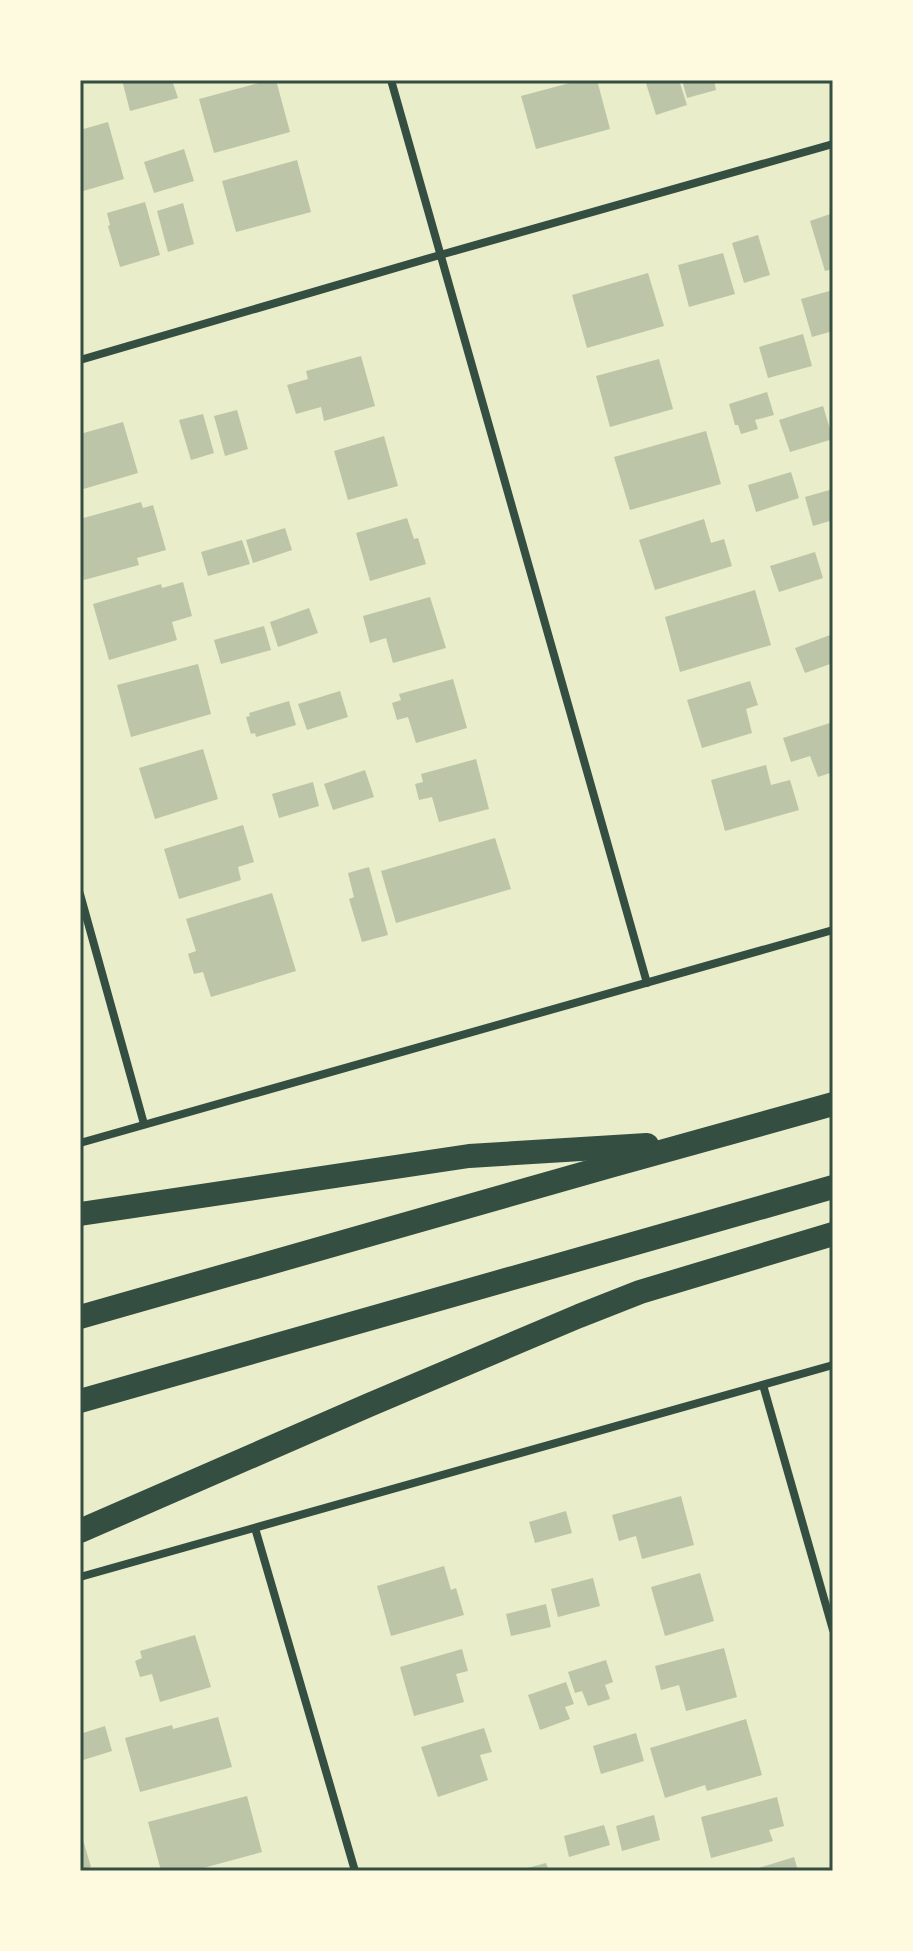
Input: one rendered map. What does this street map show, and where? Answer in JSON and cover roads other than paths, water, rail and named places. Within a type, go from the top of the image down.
[{"type":"highway","points":[[80,1317],[833,1104]]},
{"type":"highway","points":[[80,1214],[469,1156],[701,1142]]},
{"type":"highway","points":[[80,1401],[833,1187]]},
{"type":"highway","points":[[80,1531],[579,1316],[655,1287],[833,1234]]},
{"type":"street","points":[[391,80],[647,983]]},
{"type":"street","points":[[80,360],[833,144]]},
{"type":"street","points":[[80,894],[144,1124]]},
{"type":"street","points":[[80,1143],[833,930]]},
{"type":"street","points":[[80,1577],[833,1365]]},
{"type":"street","points":[[763,1385],[833,1630]]},
{"type":"street","points":[[255,1528],[355,1871]]}]
